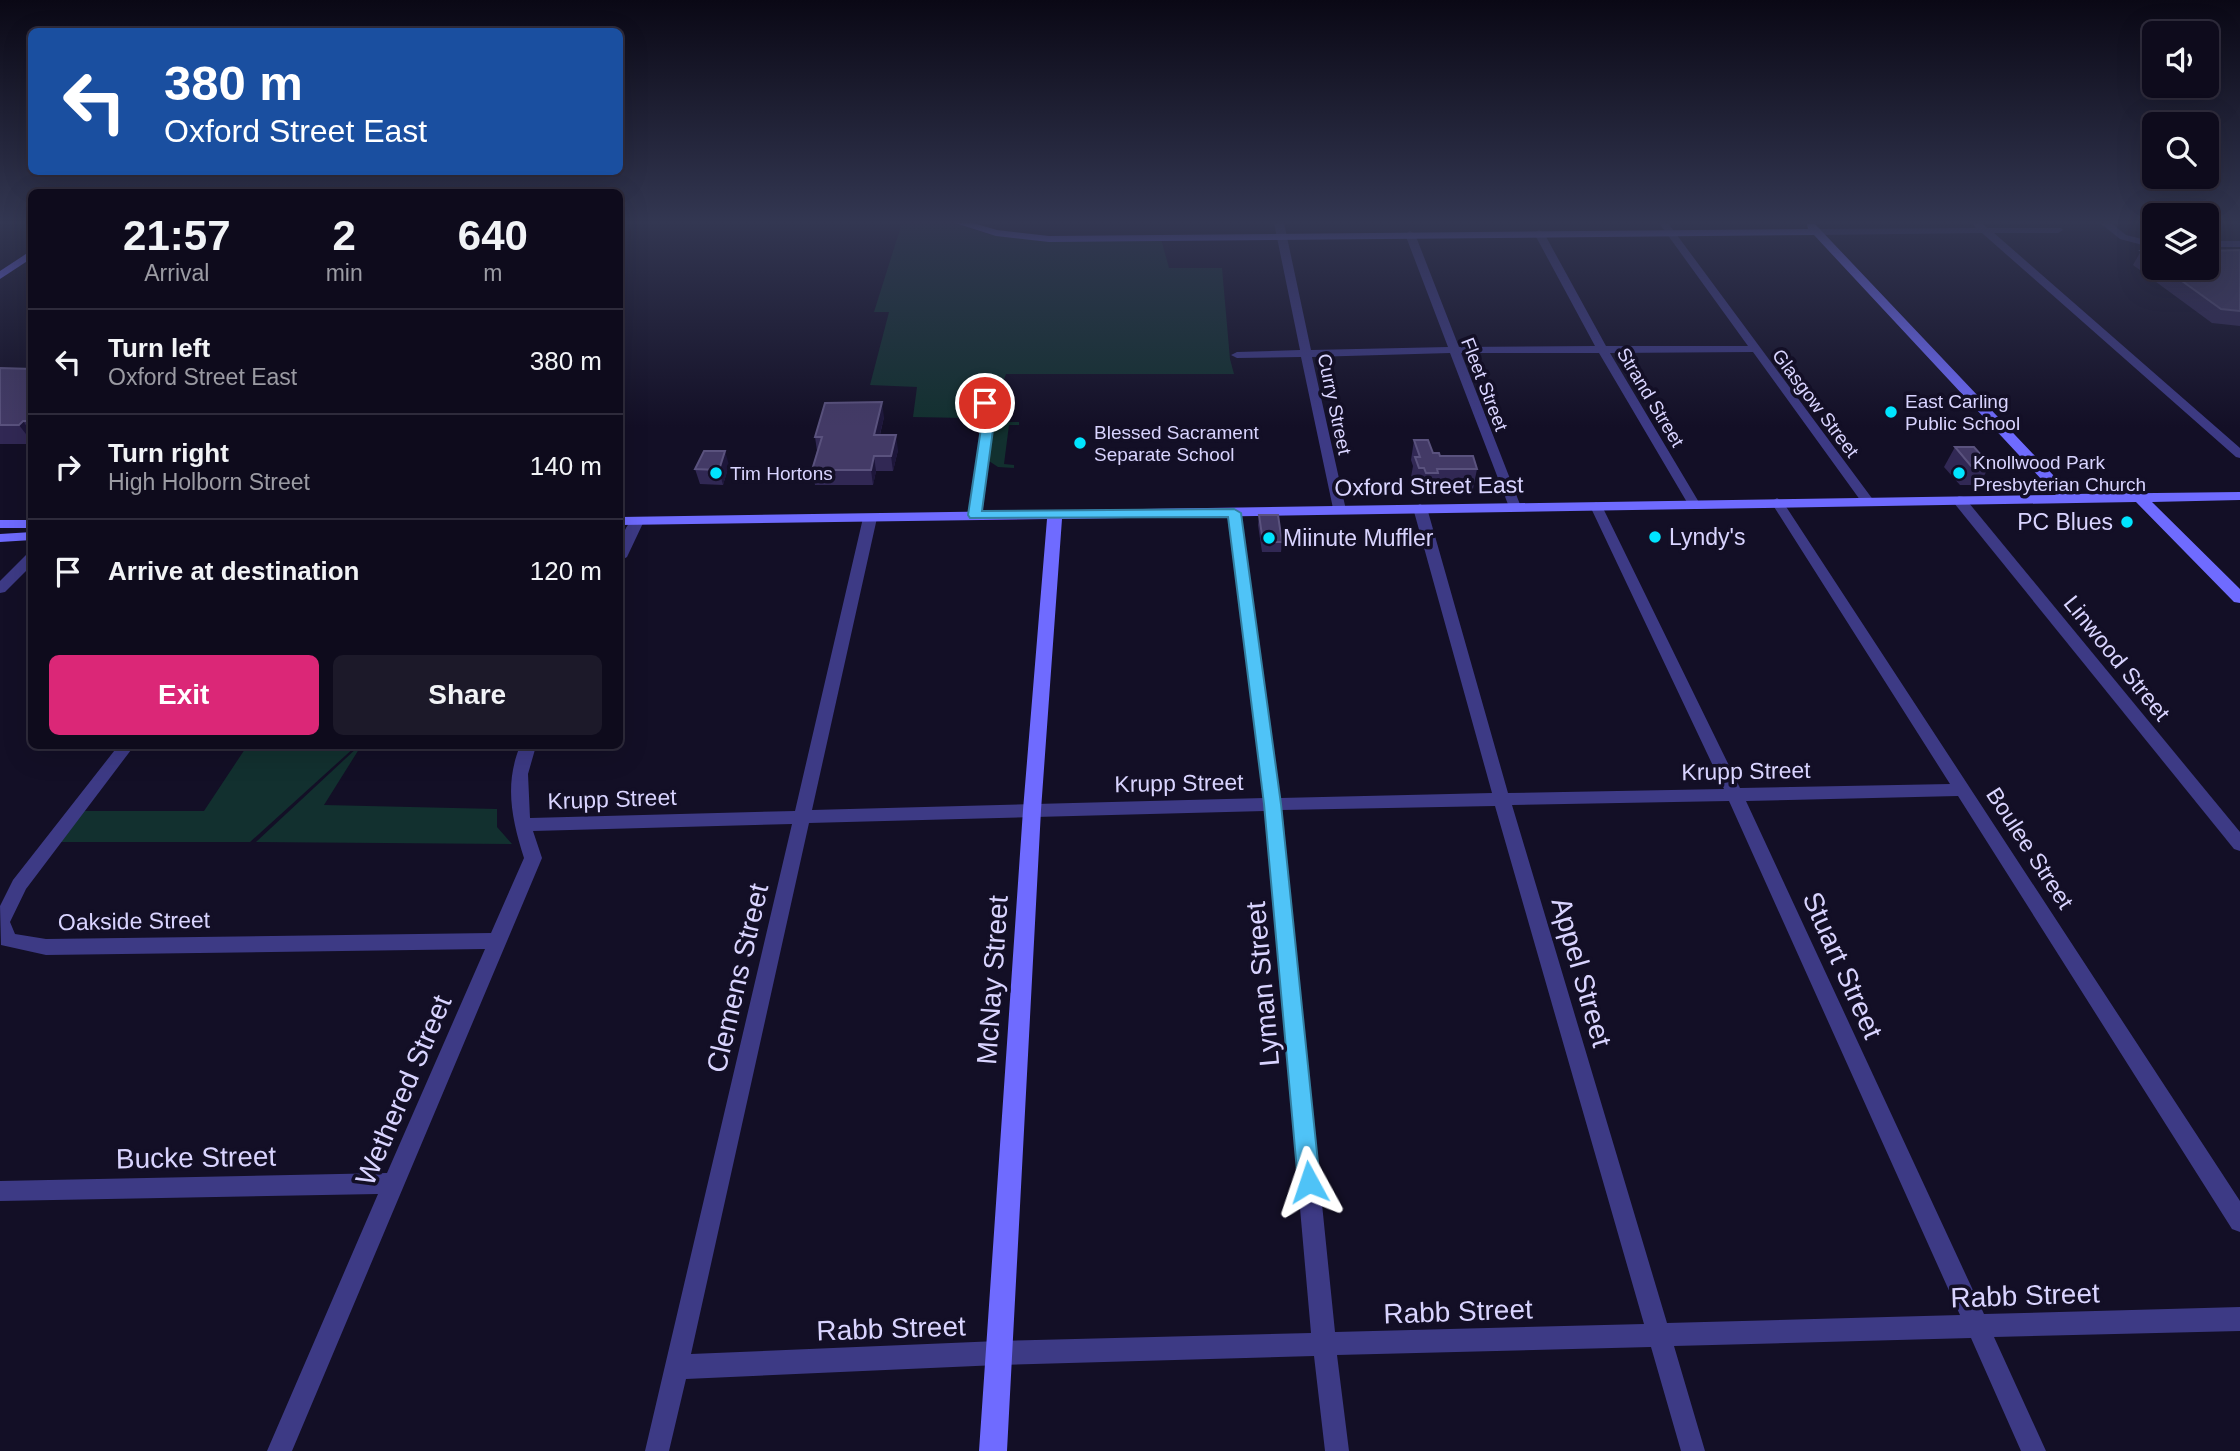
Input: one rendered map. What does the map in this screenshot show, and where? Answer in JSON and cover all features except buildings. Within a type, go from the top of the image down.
[{"type":"street","name":"Curry Street","points":[[1293,291],[1339,510]]},
{"type":"street","name":"Fleet Street","points":[[1431,291],[1515,507]]},
{"type":"street","name":"Strand Street","points":[[1571,291],[1694,504]]},
{"type":"street","name":"Glasgow Street","points":[[1712,291],[1868,500]]},
{"type":"street","points":[[1872,291],[2068,499]]},
{"type":"street","points":[[2053,291],[2240,454]]},
{"type":"street","points":[[1237,355],[1453,350],[1754,349]]},
{"type":"street","points":[[975,515],[989,415],[980,396]]},
{"type":"street","name":"Oxford Street East","points":[[623,521],[2240,496]]},
{"type":"street","points":[[2140,498],[2240,598]]},
{"type":"street","name":"Linwood Street","points":[[1959,500],[2240,844]]},
{"type":"street","name":"Boulee Street","points":[[1777,502],[1965,790],[2240,1221]]},
{"type":"street","name":"Stuart Street","points":[[1597,506],[1734,793],[2034,1451]]},
{"type":"street","name":"Appel Street","points":[[1420,508],[1502,800],[1693,1451]]},
{"type":"street","name":"McNay Street","points":[[993,1451],[1032,810],[1055,513]]},
{"type":"street","name":"Lyman Street","points":[[1234,513],[1273,804],[1324,1344],[1337,1451]]},
{"type":"street","name":"Clemens Street","points":[[657,1451],[870,517]]},
{"type":"street","points":[[623,551],[637,521]]},
{"type":"street","points":[[0,524],[28,524]]},
{"type":"street","points":[[0,538],[28,536]]},
{"type":"street","points":[[0,589],[28,561]]},
{"type":"street","name":"Oakside Street","points":[[124,749],[19,885],[1,922],[8,940],[46,947],[497,941]]},
{"type":"street","name":"Wethered Street","points":[[279,1451],[533,858],[521,825],[518,783],[527,749]]},
{"type":"street","name":"Krupp Street","points":[[521,825],[802,815],[1965,790]]},
{"type":"street","name":"Bucke Street","points":[[0,1191],[393,1183]]},
{"type":"street","name":"Rabb Street","points":[[677,1367],[998,1353],[2240,1319]]},
{"type":"green space","points":[[881,291],[1224,291],[1230,359],[1234,374],[1006,374],[1001,388],[968,387],[966,418],[913,417],[917,387],[870,385],[889,312],[874,312]]},
{"type":"green space","points":[[1004,422],[1019,422],[1019,425],[1009,425],[1004,464],[1014,465],[1014,468],[998,467],[989,461],[993,428]]},
{"type":"green space","points":[[245,749],[353,749],[250,842],[61,842],[83,811],[204,811]]},
{"type":"green space","points":[[356,749],[359,749],[324,805],[497,809],[497,827],[512,844],[256,842]]},
{"type":"place","name":"East Carling Public School","points":[[1891,412]]},
{"type":"place","name":"Blessed Sacrament Separate School","points":[[1080,443]]},
{"type":"place","name":"Tim Hortons","points":[[716,473]]},
{"type":"place","name":"Knollwood Park Presbyterian Church","points":[[1959,473]]},
{"type":"place","name":"PC Blues","points":[[2127,522]]},
{"type":"place","name":"Lyndy's","points":[[1655,537]]},
{"type":"place","name":"Miinute Muffler","points":[[1269,538]]},
{"type":"route","points":[[985,403],[989,415],[975,515],[1234,513],[1273,804],[1309,1182]]}]
